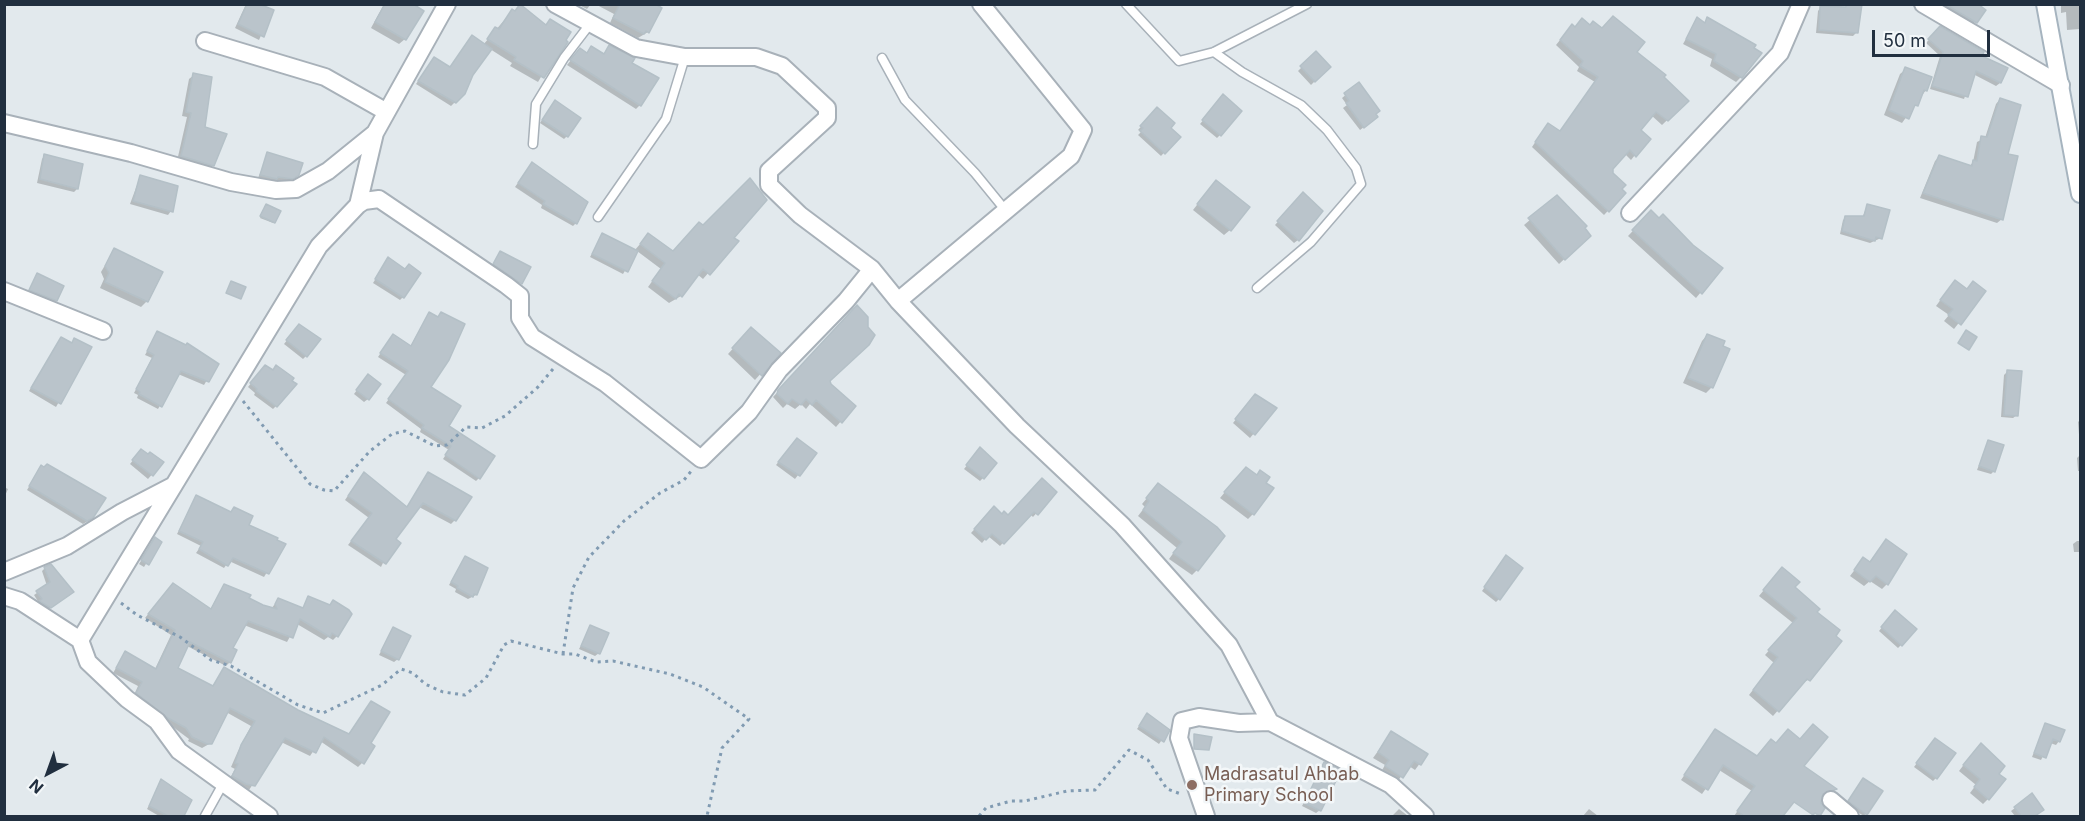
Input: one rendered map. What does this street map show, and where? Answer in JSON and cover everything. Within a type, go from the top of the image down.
[{"type":"street","points":[[358,205],[375,133],[385,111],[426,45],[447,4]]},
{"type":"street","points":[[555,4],[636,48],[686,57],[756,57],[782,66],[827,108],[827,118],[769,171],[769,185],[800,215],[872,269],[898,301],[1017,426],[1122,525],[1229,645],[1270,722]]},
{"type":"street","points":[[898,301],[1071,156],[1083,130],[981,4]]},
{"type":"street","points":[[1630,213],[1780,53],[1801,4]]},
{"type":"street","points":[[1923,4],[2061,85]]},
{"type":"street","points":[[2045,4],[2061,85],[2075,126],[2080,194]]},
{"type":"street","points":[[205,41],[325,77],[385,111]]},
{"type":"street","points":[[4,123],[131,153],[231,182],[276,190],[296,189],[328,171],[375,133]]},
{"type":"street","points":[[80,640],[231,390],[253,360],[320,246],[364,201],[379,199],[506,285],[520,296],[520,318],[532,337],[605,383],[701,459],[749,412],[779,370],[846,301],[872,269]]},
{"type":"street","points":[[4,291],[103,331]]},
{"type":"street","points":[[4,572],[67,546],[122,512],[175,485]]},
{"type":"street","points":[[4,596],[20,600],[80,640],[88,662],[127,699],[157,721],[179,751],[269,816]]},
{"type":"street","points":[[1206,816],[1179,738],[1182,721],[1199,717],[1239,723],[1270,722],[1391,785],[1425,816]]},
{"type":"street","points":[[1831,800],[1850,816]]},
{"type":"lane","points":[[1126,4],[1179,61],[1214,52],[1307,4]]},
{"type":"lane","points":[[533,144],[536,104],[564,58],[590,24]]},
{"type":"lane","points":[[1214,52],[1242,72],[1301,105],[1327,130],[1356,168],[1361,184],[1311,242],[1257,288]]},
{"type":"lane","points":[[598,217],[666,119],[686,57]]},
{"type":"lane","points":[[882,58],[905,100],[975,173],[1006,211]]},
{"type":"lane","points":[[206,816],[224,782]]},
{"type":"path","points":[[231,390],[310,484],[324,490],[334,491],[370,451],[392,434],[405,431],[435,446],[447,444],[466,427],[482,428],[505,416],[538,387],[563,356]]},
{"type":"path","points":[[563,654],[573,588],[589,557],[624,521],[660,493],[684,480],[701,459]]},
{"type":"path","points":[[108,593],[137,615],[180,637],[210,660],[231,666],[298,705],[323,713],[382,685],[401,669],[413,673],[425,684],[443,692],[465,695],[486,678],[504,645],[511,641],[563,654],[575,654],[596,662],[613,661],[670,674],[703,687],[748,719],[722,748],[707,816]]},
{"type":"path","points":[[979,816],[986,808],[996,804],[1067,791],[1095,790],[1129,750],[1148,760],[1167,789],[1181,794],[1198,792]]},
{"type":"building","points":[[247,4],[259,4],[274,10],[264,37],[238,24]]},
{"type":"building","points":[[385,4],[413,4],[424,11],[406,40],[375,22]]},
{"type":"building","points":[[520,4],[546,25],[550,19],[571,32],[566,40],[568,42],[544,78],[514,60],[516,57],[487,39],[495,27],[499,29],[512,9],[515,11]]},
{"type":"building","points":[[620,4],[655,4],[662,8],[649,33],[646,31],[644,34],[613,18]]},
{"type":"building","points":[[1846,4],[1862,4],[1858,33],[1819,30],[1820,6],[1846,7]]},
{"type":"building","points":[[1945,4],[1978,4],[1986,10],[1977,23]]},
{"type":"building","points":[[1613,16],[1645,42],[1637,52],[1666,75],[1664,77],[1689,101],[1668,121],[1656,112],[1641,130],[1651,139],[1636,157],[1630,150],[1613,169],[1613,173],[1626,185],[1622,189],[1626,193],[1609,212],[1535,142],[1548,123],[1560,131],[1598,77],[1580,66],[1583,61],[1560,40],[1572,24],[1575,27],[1582,18],[1590,25],[1593,21],[1602,28]]},
{"type":"building","points":[[1697,17],[1705,23],[1707,17],[1756,45],[1754,48],[1762,53],[1742,78],[1714,61],[1716,54],[1686,39]]},
{"type":"building","points":[[1940,26],[1984,52],[1982,56],[2008,68],[2001,83],[1976,71],[1968,97],[1932,86],[1943,52],[1928,39]]},
{"type":"building","points":[[472,35],[492,49],[473,75],[465,94],[456,103],[418,81],[434,57],[450,67]]},
{"type":"building","points":[[609,45],[635,58],[632,63],[659,78],[641,106],[570,60],[580,48],[587,53],[591,46],[604,54]]},
{"type":"building","points":[[1316,51],[1331,67],[1315,82],[1300,66]]},
{"type":"building","points":[[1905,67],[1932,77],[1927,91],[1924,90],[1918,106],[1915,105],[1909,119],[1889,110]]},
{"type":"building","points":[[193,73],[212,77],[205,127],[227,134],[214,166],[181,156],[191,113],[186,112]]},
{"type":"building","points":[[1359,82],[1380,111],[1376,114],[1378,117],[1364,128],[1346,103],[1349,101],[1344,93]]},
{"type":"building","points":[[1223,94],[1242,111],[1221,136],[1202,120]]},
{"type":"building","points":[[2000,98],[2021,105],[2008,154],[2018,156],[2003,220],[1923,193],[1939,155],[1972,166],[1973,160],[1977,161],[1981,136],[1987,137]]},
{"type":"building","points":[[555,100],[581,118],[568,137],[542,120]]},
{"type":"building","points":[[1157,107],[1175,123],[1171,128],[1181,137],[1165,154],[1140,131],[1143,128],[1140,126]]},
{"type":"building","points":[[267,152],[303,163],[299,175],[293,179],[278,177],[277,179],[260,175]]},
{"type":"building","points":[[44,154],[83,164],[78,189],[40,179]]},
{"type":"building","points":[[532,162],[588,202],[577,224],[543,204],[545,201],[518,183]]},
{"type":"building","points":[[140,175],[178,186],[173,212],[133,201]]},
{"type":"building","points":[[750,178],[767,200],[734,238],[739,241],[710,275],[703,269],[682,297],[679,294],[676,299],[652,281],[665,263],[640,244],[648,233],[673,251],[699,222],[703,225]]},
{"type":"building","points":[[1216,180],[1250,207],[1231,231],[1197,204]]},
{"type":"building","points":[[1303,192],[1323,211],[1299,241],[1277,221]]},
{"type":"building","points":[[1557,195],[1587,226],[1585,228],[1591,236],[1565,260],[1528,218]]},
{"type":"building","points":[[266,204],[281,211],[275,223],[260,216]]},
{"type":"building","points":[[1867,204],[1890,210],[1882,239],[1876,237],[1875,241],[1842,231],[1845,216],[1864,216]]},
{"type":"building","points":[[1651,210],[1659,218],[1663,214],[1693,245],[1723,268],[1702,294],[1632,230]]},
{"type":"building","points":[[602,233],[638,251],[628,272],[592,254]]},
{"type":"building","points":[[114,248],[163,272],[148,302],[105,282],[109,273],[105,266]]},
{"type":"building","points":[[500,251],[531,267],[522,284],[493,264]]},
{"type":"building","points":[[388,257],[405,269],[409,264],[421,273],[404,298],[375,279]]},
{"type":"building","points":[[37,273],[64,286],[57,301],[29,290]]},
{"type":"building","points":[[1955,280],[1967,289],[1973,281],[1986,291],[1961,325],[1948,315],[1953,309],[1940,300]]},
{"type":"building","points":[[231,281],[246,287],[241,299],[226,293]]},
{"type":"building","points":[[857,305],[868,317],[868,327],[875,335],[869,345],[830,381],[856,406],[842,423],[816,400],[812,405],[806,399],[801,405],[792,399],[788,404],[777,394],[778,390]]},
{"type":"building","points":[[429,312],[438,317],[441,312],[465,324],[449,360],[431,387],[461,406],[449,426],[495,456],[480,479],[445,455],[451,446],[422,428],[424,425],[388,399],[408,371],[380,353],[393,334],[411,346]]},
{"type":"building","points":[[299,324],[321,339],[307,357],[286,340]]},
{"type":"building","points":[[751,327],[781,353],[762,376],[732,348]]},
{"type":"building","points":[[1966,330],[1977,337],[1969,350],[1958,343]]},
{"type":"building","points":[[157,331],[186,345],[187,343],[219,364],[209,382],[181,371],[162,407],[139,394],[140,392],[136,389],[154,355],[147,351]]},
{"type":"building","points":[[1707,334],[1725,341],[1723,346],[1730,349],[1713,388],[1688,378]]},
{"type":"building","points":[[61,337],[72,343],[74,338],[92,347],[61,404],[31,388]]},
{"type":"building","points":[[265,365],[273,370],[276,365],[294,378],[292,381],[297,384],[277,407],[256,391],[257,389],[250,383]]},
{"type":"building","points":[[2007,370],[2022,371],[2018,416],[2004,415]]},
{"type":"building","points":[[368,374],[381,384],[369,400],[356,390]]},
{"type":"building","points":[[1255,394],[1277,408],[1255,435],[1235,419]]},
{"type":"building","points":[[797,438],[817,453],[800,476],[778,462]]},
{"type":"building","points":[[1988,440],[2004,445],[1995,472],[1979,466]]},
{"type":"building","points":[[980,447],[997,463],[984,479],[966,465]]},
{"type":"building","points":[[141,449],[148,454],[150,452],[164,462],[153,476],[132,460]]},
{"type":"building","points":[[47,464],[106,498],[93,518],[87,521],[29,486],[41,465],[44,467]]},
{"type":"building","points":[[1246,467],[1257,475],[1260,470],[1270,477],[1266,483],[1274,488],[1254,515],[1224,492]]},
{"type":"building","points":[[364,472],[407,507],[428,472],[472,497],[456,521],[423,503],[396,539],[401,543],[386,564],[351,541],[372,513],[348,496]]},
{"type":"building","points":[[1042,478],[1057,492],[1038,515],[1034,512],[1004,544],[992,534],[986,540],[974,529],[994,506],[1002,514],[1004,511],[1008,515]]},
{"type":"building","points":[[1158,483],[1217,527],[1225,536],[1198,571],[1173,553],[1182,542],[1143,510],[1149,501],[1146,498]]},
{"type":"building","points":[[196,495],[231,512],[234,507],[253,516],[249,525],[286,544],[269,574],[233,558],[228,566],[199,549],[203,542],[179,531]]},
{"type":"building","points":[[155,537],[162,542],[149,565],[141,560]]},
{"type":"building","points":[[1886,539],[1907,554],[1888,585],[1876,576],[1870,582],[1854,570],[1863,557],[1870,562]]},
{"type":"building","points":[[1506,555],[1523,568],[1500,600],[1484,587]]},
{"type":"building","points":[[465,556],[488,568],[477,595],[474,594],[473,597],[451,582]]},
{"type":"building","points":[[51,564],[74,592],[51,608],[39,601],[42,599],[36,591],[50,582],[44,567]]},
{"type":"building","points":[[1782,567],[1800,582],[1795,587],[1820,609],[1817,612],[1840,630],[1836,636],[1842,641],[1810,681],[1807,679],[1779,712],[1753,690],[1778,657],[1768,650],[1797,618],[1763,590]]},
{"type":"building","points":[[173,583],[211,609],[224,584],[251,595],[249,598],[263,605],[277,609],[275,604],[278,598],[303,608],[308,596],[330,605],[333,600],[349,610],[352,614],[338,637],[332,633],[330,637],[300,619],[293,638],[248,621],[233,648],[237,650],[231,663],[190,642],[178,668],[213,686],[224,667],[298,710],[349,734],[371,701],[390,712],[371,743],[375,746],[364,764],[324,737],[316,753],[285,738],[255,786],[246,784],[232,776],[238,764],[235,763],[241,745],[255,721],[230,708],[212,744],[207,744],[192,737],[186,728],[168,718],[136,693],[142,682],[116,668],[125,651],[156,669],[175,630],[148,614]]},
{"type":"building","points":[[1895,610],[1917,629],[1902,646],[1881,627]]},
{"type":"building","points":[[590,625],[609,633],[600,654],[581,646]]},
{"type":"building","points":[[393,627],[411,636],[399,660],[381,651]]},
{"type":"building","points":[[1147,713],[1170,730],[1164,742],[1139,726]]},
{"type":"building","points":[[2045,723],[2065,730],[2060,742],[2053,739],[2046,758],[2034,753]]},
{"type":"building","points":[[1813,724],[1828,737],[1804,766],[1837,789],[1823,794],[1821,803],[1825,808],[1820,816],[1815,813],[1813,815],[1794,802],[1783,816],[1744,816],[1737,811],[1755,786],[1723,765],[1708,790],[1684,775],[1715,729],[1757,756],[1771,739],[1776,743],[1788,729],[1800,739]]},
{"type":"building","points":[[1391,731],[1428,754],[1421,765],[1414,761],[1403,778],[1385,766],[1389,760],[1378,752]]},
{"type":"building","points":[[1194,734],[1212,737],[1209,750],[1194,749]]},
{"type":"building","points":[[1935,738],[1956,753],[1937,779],[1916,763]]},
{"type":"building","points":[[1981,743],[2005,766],[1999,774],[2006,779],[1989,800],[1974,787],[1980,779],[1963,765]]},
{"type":"building","points":[[1324,762],[1341,771],[1321,811],[1304,803]]},
{"type":"building","points":[[1863,778],[1883,791],[1867,815],[1848,801]]},
{"type":"building","points":[[161,779],[192,800],[184,816],[168,816],[149,806]]},
{"type":"building","points":[[2032,793],[2044,810],[2035,816],[2021,816],[2014,807]]},
{"type":"place","name":"Madrasatul Ahbab Primary School","points":[[1192,785]]}]
